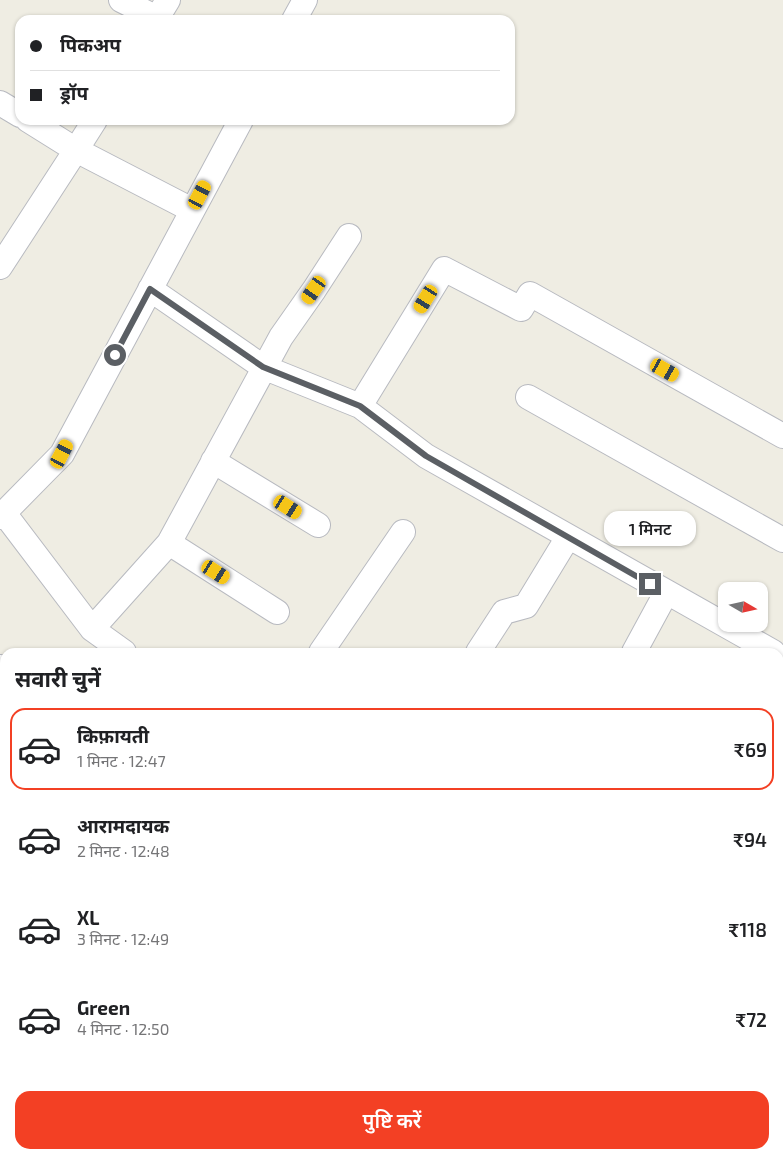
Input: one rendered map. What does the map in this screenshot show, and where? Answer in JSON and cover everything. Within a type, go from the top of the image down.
[{"type":"street","points":[[121,0],[160,13]]},
{"type":"street","points":[[297,15],[305,0]]},
{"type":"street","points":[[0,103],[15,112]]},
{"type":"street","points":[[36,125],[76,150],[192,210]]},
{"type":"street","points":[[0,267],[92,125]]},
{"type":"street","points":[[118,648],[92,629],[2,515],[62,454],[237,125]]},
{"type":"street","points":[[92,629],[169,543],[263,367],[349,236]]},
{"type":"street","points":[[360,406],[444,269],[521,310],[530,294],[783,436]]},
{"type":"street","points":[[150,289],[263,367],[360,406],[426,456],[568,538],[766,648]]},
{"type":"street","points":[[528,397],[783,540]]},
{"type":"street","points":[[213,460],[318,525]]},
{"type":"street","points":[[324,648],[403,532]]},
{"type":"street","points":[[481,648],[504,612],[526,606],[568,538]]},
{"type":"street","points":[[169,543],[277,612]]},
{"type":"street","points":[[636,648],[666,593]]},
{"type":"route","points":[[115,355],[150,289],[263,367],[360,406],[426,456],[650,584]]}]
